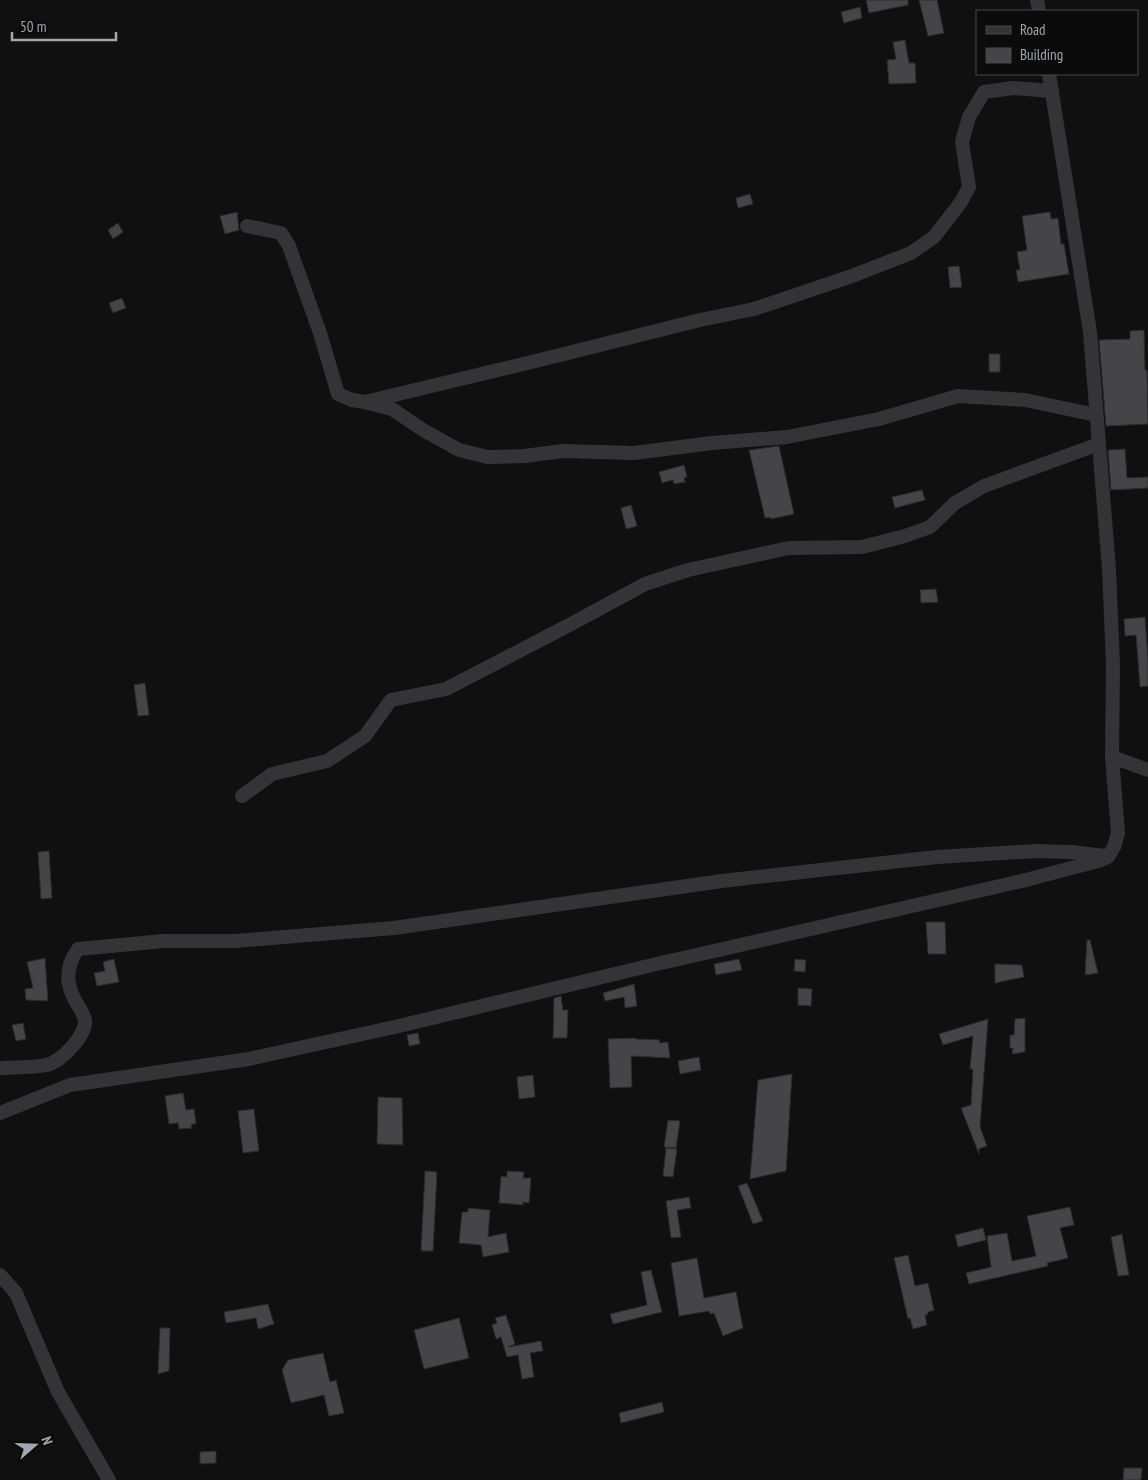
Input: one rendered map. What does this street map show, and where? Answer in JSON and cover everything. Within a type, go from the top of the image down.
[{"type":"street","points":[[0,1113],[70,1085],[249,1059],[399,1026],[648,966],[1022,881],[1108,857],[1114,847],[1118,833],[1112,757],[1113,665],[1109,569],[1090,332],[1049,75]]},
{"type":"street","points":[[365,402],[700,320],[754,309],[852,276],[911,253],[934,237],[961,202],[969,187],[962,142],[969,117],[984,92],[1013,88],[1052,91]]},
{"type":"street","points":[[247,226],[281,233],[289,246],[320,333],[338,394],[352,400],[392,409],[458,450],[487,457],[524,456],[562,451],[634,453],[712,443],[787,437],[879,419],[958,396],[1025,400],[1096,415]]},
{"type":"street","points":[[242,796],[272,774],[327,761],[365,736],[391,700],[446,689],[548,637],[645,584],[688,570],[788,548],[862,547],[905,536],[930,527],[955,503],[984,486],[1099,444]]},
{"type":"street","points":[[1112,757],[1148,770]]},
{"type":"street","points":[[0,1068],[49,1065],[71,1048],[80,1036],[85,1022],[72,995],[68,981],[68,968],[78,949],[164,940],[236,941],[394,928],[722,881],[937,857],[1036,851],[1071,852],[1108,857]]},
{"type":"street","points":[[0,1275],[16,1293],[58,1392],[109,1480]]},
{"type":"building","points":[[866,0],[908,0],[908,5],[869,13]]},
{"type":"building","points":[[919,0],[937,0],[944,33],[928,36]]},
{"type":"building","points":[[860,7],[862,18],[844,23],[841,12]]},
{"type":"building","points":[[905,40],[909,63],[915,63],[916,83],[889,84],[887,60],[896,59],[893,42]]},
{"type":"building","points":[[750,194],[753,204],[738,208],[736,198]]},
{"type":"building","points":[[237,212],[239,230],[225,234],[220,216]]},
{"type":"building","points":[[1050,212],[1051,219],[1058,218],[1061,244],[1064,244],[1069,274],[1018,282],[1016,270],[1020,270],[1017,252],[1027,250],[1022,216]]},
{"type":"building","points":[[118,223],[123,232],[113,239],[108,230]]},
{"type":"building","points":[[959,266],[962,287],[950,288],[948,267]]},
{"type":"building","points":[[122,298],[126,308],[113,313],[109,303]]},
{"type":"building","points":[[1144,330],[1148,424],[1106,426],[1099,340],[1130,339],[1130,331]]},
{"type":"building","points":[[989,354],[1000,354],[1000,372],[989,372]]},
{"type":"building","points":[[779,446],[794,514],[771,519],[770,517],[765,518],[749,450]]},
{"type":"building","points":[[1125,449],[1127,478],[1148,477],[1148,488],[1111,490],[1108,450]]},
{"type":"building","points":[[684,465],[687,477],[684,478],[685,482],[674,484],[673,480],[662,483],[659,472]]},
{"type":"building","points":[[922,490],[925,500],[895,508],[892,497]]},
{"type":"building","points":[[631,505],[637,526],[626,529],[621,508]]},
{"type":"building","points":[[936,589],[938,602],[921,603],[920,590]]},
{"type":"building","points":[[1145,617],[1148,686],[1140,687],[1136,635],[1125,636],[1124,619]]},
{"type":"building","points":[[145,683],[149,715],[138,716],[134,685]]},
{"type":"building","points":[[49,851],[52,898],[41,899],[38,852]]},
{"type":"building","points":[[926,922],[945,922],[946,954],[928,954]]},
{"type":"building","points":[[1087,940],[1090,940],[1098,973],[1085,975]]},
{"type":"building","points":[[45,958],[48,1001],[26,1000],[25,989],[33,988],[27,962]]},
{"type":"building","points":[[114,959],[119,982],[97,986],[94,973],[105,971],[103,962]]},
{"type":"building","points":[[739,959],[742,970],[716,975],[714,964]]},
{"type":"building","points":[[795,959],[806,960],[805,972],[794,971]]},
{"type":"building","points":[[995,964],[1022,965],[1024,977],[995,983]]},
{"type":"building","points":[[634,984],[637,1006],[625,1008],[624,997],[605,1001],[603,993]]},
{"type":"building","points":[[798,988],[812,989],[811,1006],[798,1005]]},
{"type":"building","points":[[561,996],[563,1010],[568,1010],[567,1038],[553,1038],[554,998]]},
{"type":"building","points":[[1025,1018],[1025,1052],[1012,1054],[1013,1048],[1010,1048],[1010,1035],[1014,1035],[1015,1019]]},
{"type":"building","points":[[988,1019],[980,1127],[987,1146],[979,1149],[979,1154],[961,1108],[971,1105],[973,1069],[970,1069],[973,1036],[943,1045],[939,1034]]},
{"type":"building","points":[[23,1023],[26,1039],[16,1041],[12,1025]]},
{"type":"building","points":[[418,1033],[420,1044],[409,1046],[407,1035]]},
{"type":"building","points":[[636,1038],[660,1040],[659,1043],[668,1042],[670,1058],[631,1056],[632,1087],[610,1088],[608,1039]]},
{"type":"building","points":[[699,1057],[701,1070],[680,1074],[678,1061]]},
{"type":"building","points":[[792,1074],[786,1171],[750,1179],[758,1080]]},
{"type":"building","points":[[533,1075],[535,1097],[519,1099],[517,1077]]},
{"type":"building","points":[[183,1093],[186,1110],[194,1109],[196,1124],[191,1124],[192,1128],[179,1129],[178,1123],[169,1124],[165,1096]]},
{"type":"building","points":[[378,1097],[402,1098],[403,1145],[377,1144]]},
{"type":"building","points":[[254,1109],[259,1151],[243,1153],[238,1111]]},
{"type":"building","points":[[668,1120],[680,1121],[676,1148],[664,1147]]},
{"type":"building","points":[[666,1148],[677,1149],[673,1177],[663,1176]]},
{"type":"building","points":[[425,1171],[437,1172],[433,1251],[421,1251]]},
{"type":"building","points":[[507,1171],[524,1172],[523,1178],[531,1178],[529,1203],[523,1202],[523,1205],[499,1203],[501,1176],[507,1177]]},
{"type":"building","points":[[747,1183],[763,1221],[753,1224],[738,1186]]},
{"type":"building","points":[[689,1197],[691,1208],[677,1210],[681,1237],[671,1238],[666,1201]]},
{"type":"building","points":[[1070,1207],[1074,1225],[1060,1228],[1068,1258],[1047,1263],[1048,1266],[969,1284],[966,1273],[991,1267],[987,1236],[1007,1233],[1012,1261],[1036,1256],[1027,1216]]},
{"type":"building","points":[[468,1208],[490,1210],[488,1237],[506,1233],[509,1252],[483,1257],[481,1245],[459,1243],[462,1212],[468,1212]]},
{"type":"building","points":[[983,1228],[986,1240],[958,1247],[955,1235]]},
{"type":"building","points":[[1122,1234],[1129,1275],[1118,1276],[1111,1237]]},
{"type":"building","points":[[908,1255],[915,1286],[928,1283],[934,1310],[925,1315],[927,1325],[913,1329],[910,1318],[908,1319],[894,1258]]},
{"type":"building","points":[[697,1258],[704,1298],[736,1292],[743,1328],[723,1336],[714,1313],[710,1314],[709,1311],[679,1316],[671,1263]]},
{"type":"building","points":[[651,1270],[662,1312],[613,1324],[610,1314],[647,1305],[641,1272]]},
{"type":"building","points":[[268,1304],[274,1324],[258,1329],[256,1318],[226,1323],[224,1312]]},
{"type":"building","points":[[506,1315],[515,1344],[508,1347],[541,1341],[543,1351],[530,1353],[534,1377],[522,1379],[518,1355],[507,1357],[501,1337],[496,1339],[492,1325],[497,1323],[495,1318]]},
{"type":"building","points":[[459,1318],[469,1358],[424,1369],[414,1330]]},
{"type":"building","points":[[160,1328],[170,1328],[169,1371],[158,1374]]},
{"type":"building","points":[[323,1353],[330,1382],[336,1380],[344,1413],[329,1416],[324,1395],[291,1403],[282,1370],[288,1360]]},
{"type":"building","points":[[662,1402],[664,1412],[621,1423],[619,1413]]},
{"type":"building","points":[[216,1451],[216,1463],[200,1464],[200,1452]]},
{"type":"building","points":[[1124,1468],[1142,1468],[1141,1480],[1123,1480]]}]
